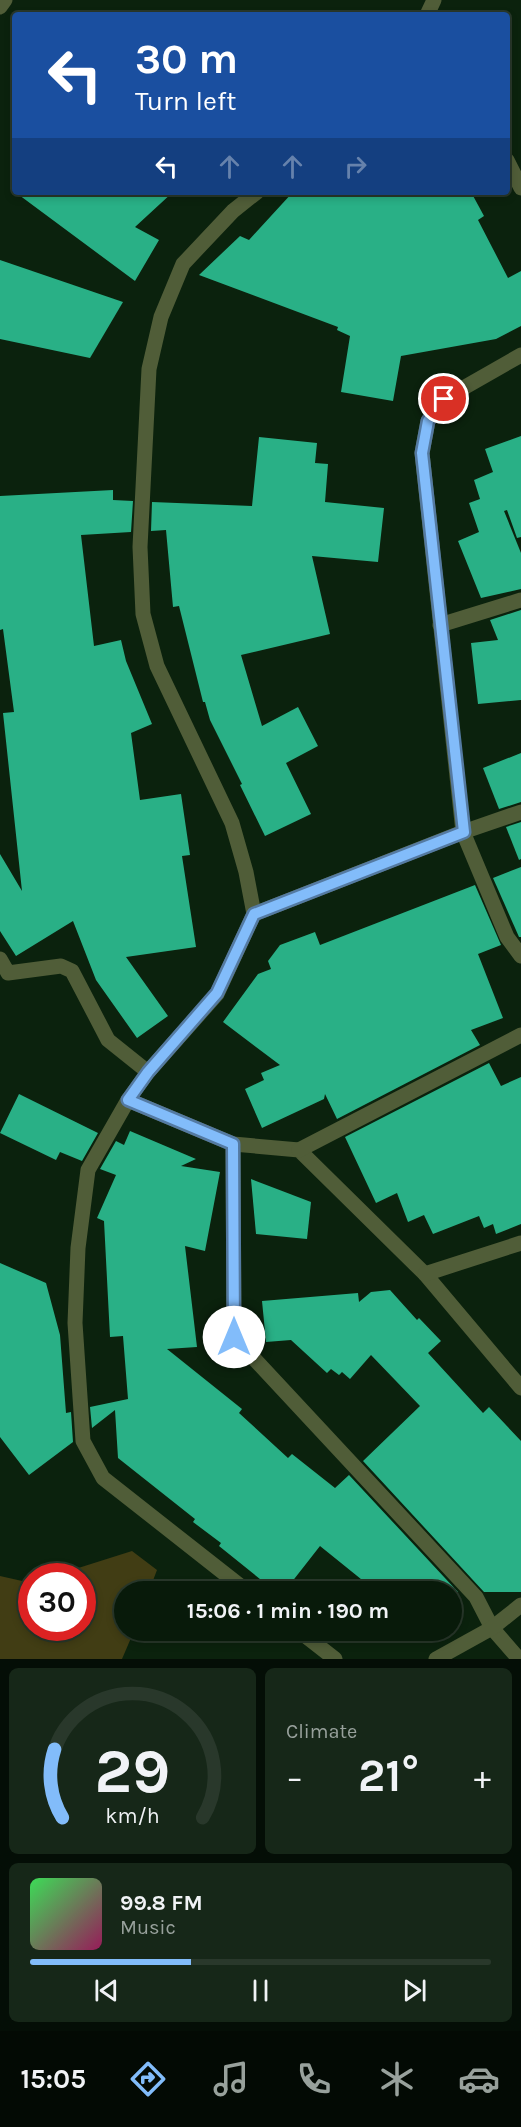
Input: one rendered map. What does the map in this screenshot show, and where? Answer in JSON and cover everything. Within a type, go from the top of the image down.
[{"type":"street","points":[[0,7],[5,0]]},
{"type":"street","points":[[510,166],[521,188]]},
{"type":"street","points":[[234,1581],[103,1478],[83,1441],[75,1323],[78,1248],[88,1170],[128,1100],[148,1072],[217,993],[254,914],[246,872],[232,824],[157,666],[143,614],[140,547],[149,369],[160,317],[183,264],[233,211],[253,195]]},
{"type":"street","points":[[521,355],[444,399],[428,421],[422,453],[464,832],[507,937],[521,957]]},
{"type":"street","points":[[440,625],[521,600]]},
{"type":"street","points":[[254,914],[521,812]]},
{"type":"street","points":[[0,959],[8,973],[61,966],[72,971],[108,1040],[148,1072]]},
{"type":"street","points":[[128,1100],[233,1144],[299,1150],[521,1035]]},
{"type":"street","points":[[233,1144],[234,1337],[476,1597],[492,1628],[519,1659]]},
{"type":"street","points":[[299,1150],[425,1274],[521,1388]]},
{"type":"street","points":[[425,1274],[521,1243]]},
{"type":"street","points":[[436,1659],[492,1628],[521,1605]]},
{"type":"street","points":[[312,1641],[335,1659]]},
{"type":"shaded area","points":[[132,1551],[157,1570],[153,1581],[114,1581],[114,1641],[130,1641],[122,1659],[0,1659],[0,1576],[18,1580],[18,1641],[96,1641],[96,1563],[94,1563]]},
{"type":"building","points":[[19,195],[170,195],[135,227],[159,240],[135,281]]},
{"type":"building","points":[[290,195],[473,195],[484,216],[478,220],[508,278],[521,271],[521,326],[496,339],[401,356],[393,401],[341,392],[350,336],[337,330],[338,327],[199,275],[240,236],[249,240]]},
{"type":"building","points":[[0,260],[123,302],[90,358],[0,339]]},
{"type":"building","points":[[521,436],[521,537],[517,538],[507,510],[504,511],[521,553],[521,589],[481,598],[458,541],[479,532],[469,503],[480,499],[474,480],[493,472],[485,449]]},
{"type":"building","points":[[259,437],[317,443],[315,463],[328,464],[325,502],[384,508],[378,562],[312,556],[330,634],[241,655],[262,726],[298,707],[318,746],[286,763],[311,814],[265,836],[210,720],[205,702],[203,702],[179,606],[173,607],[166,530],[151,531],[152,502],[252,506]]},
{"type":"building","points":[[113,490],[113,500],[133,501],[131,532],[81,535],[94,646],[121,640],[126,661],[152,724],[131,733],[140,800],[181,794],[190,855],[182,856],[196,947],[126,957],[168,1016],[137,1038],[96,980],[73,921],[16,956],[0,931],[0,854],[22,891],[3,713],[14,712],[3,629],[0,630],[0,496]]},
{"type":"building","points":[[521,610],[521,700],[478,704],[471,643],[498,640],[490,620]]},
{"type":"building","points":[[521,753],[521,802],[499,809],[483,768]]},
{"type":"building","points":[[521,822],[521,859],[519,860],[506,827]]},
{"type":"building","points":[[521,867],[521,937],[519,937],[493,878]]},
{"type":"building","points":[[475,885],[501,945],[478,954],[503,1018],[471,1030],[480,1045],[337,1119],[325,1094],[324,1099],[262,1128],[245,1089],[264,1080],[261,1073],[280,1065],[223,1022],[258,974],[271,969],[268,961],[280,945],[315,932],[320,945]]},
{"type":"building","points":[[489,1063],[501,1086],[521,1077],[521,1224],[496,1234],[493,1224],[484,1228],[479,1216],[433,1234],[424,1215],[408,1222],[397,1193],[376,1203],[345,1137]]},
{"type":"building","points":[[19,1094],[98,1133],[82,1161],[60,1152],[56,1160],[0,1133]]},
{"type":"building","points":[[130,1131],[196,1159],[181,1166],[220,1172],[205,1251],[185,1246],[197,1347],[167,1349],[242,1409],[239,1413],[288,1458],[292,1454],[335,1488],[349,1475],[448,1581],[363,1581],[320,1546],[293,1581],[262,1581],[219,1546],[221,1543],[193,1522],[195,1519],[118,1458],[115,1410],[92,1428],[90,1407],[128,1399],[123,1336],[110,1337],[104,1221],[97,1218],[116,1175],[100,1169],[116,1141],[124,1145]]},
{"type":"building","points":[[251,1179],[311,1202],[307,1239],[256,1234]]},
{"type":"building","points":[[0,1263],[46,1283],[60,1335],[66,1413],[71,1412],[73,1442],[29,1475],[0,1437]]},
{"type":"building","points":[[390,1290],[417,1320],[419,1318],[441,1341],[428,1353],[483,1413],[489,1407],[521,1441],[521,1592],[484,1592],[363,1461],[420,1406],[371,1355],[350,1379],[342,1372],[339,1375],[331,1369],[327,1373],[291,1340],[266,1342],[262,1301],[358,1293],[359,1302],[371,1292]]},
{"type":"route","points":[[234,1337],[233,1144],[128,1100],[148,1072],[217,993],[254,914],[464,832],[422,453],[428,421],[444,399]]}]
